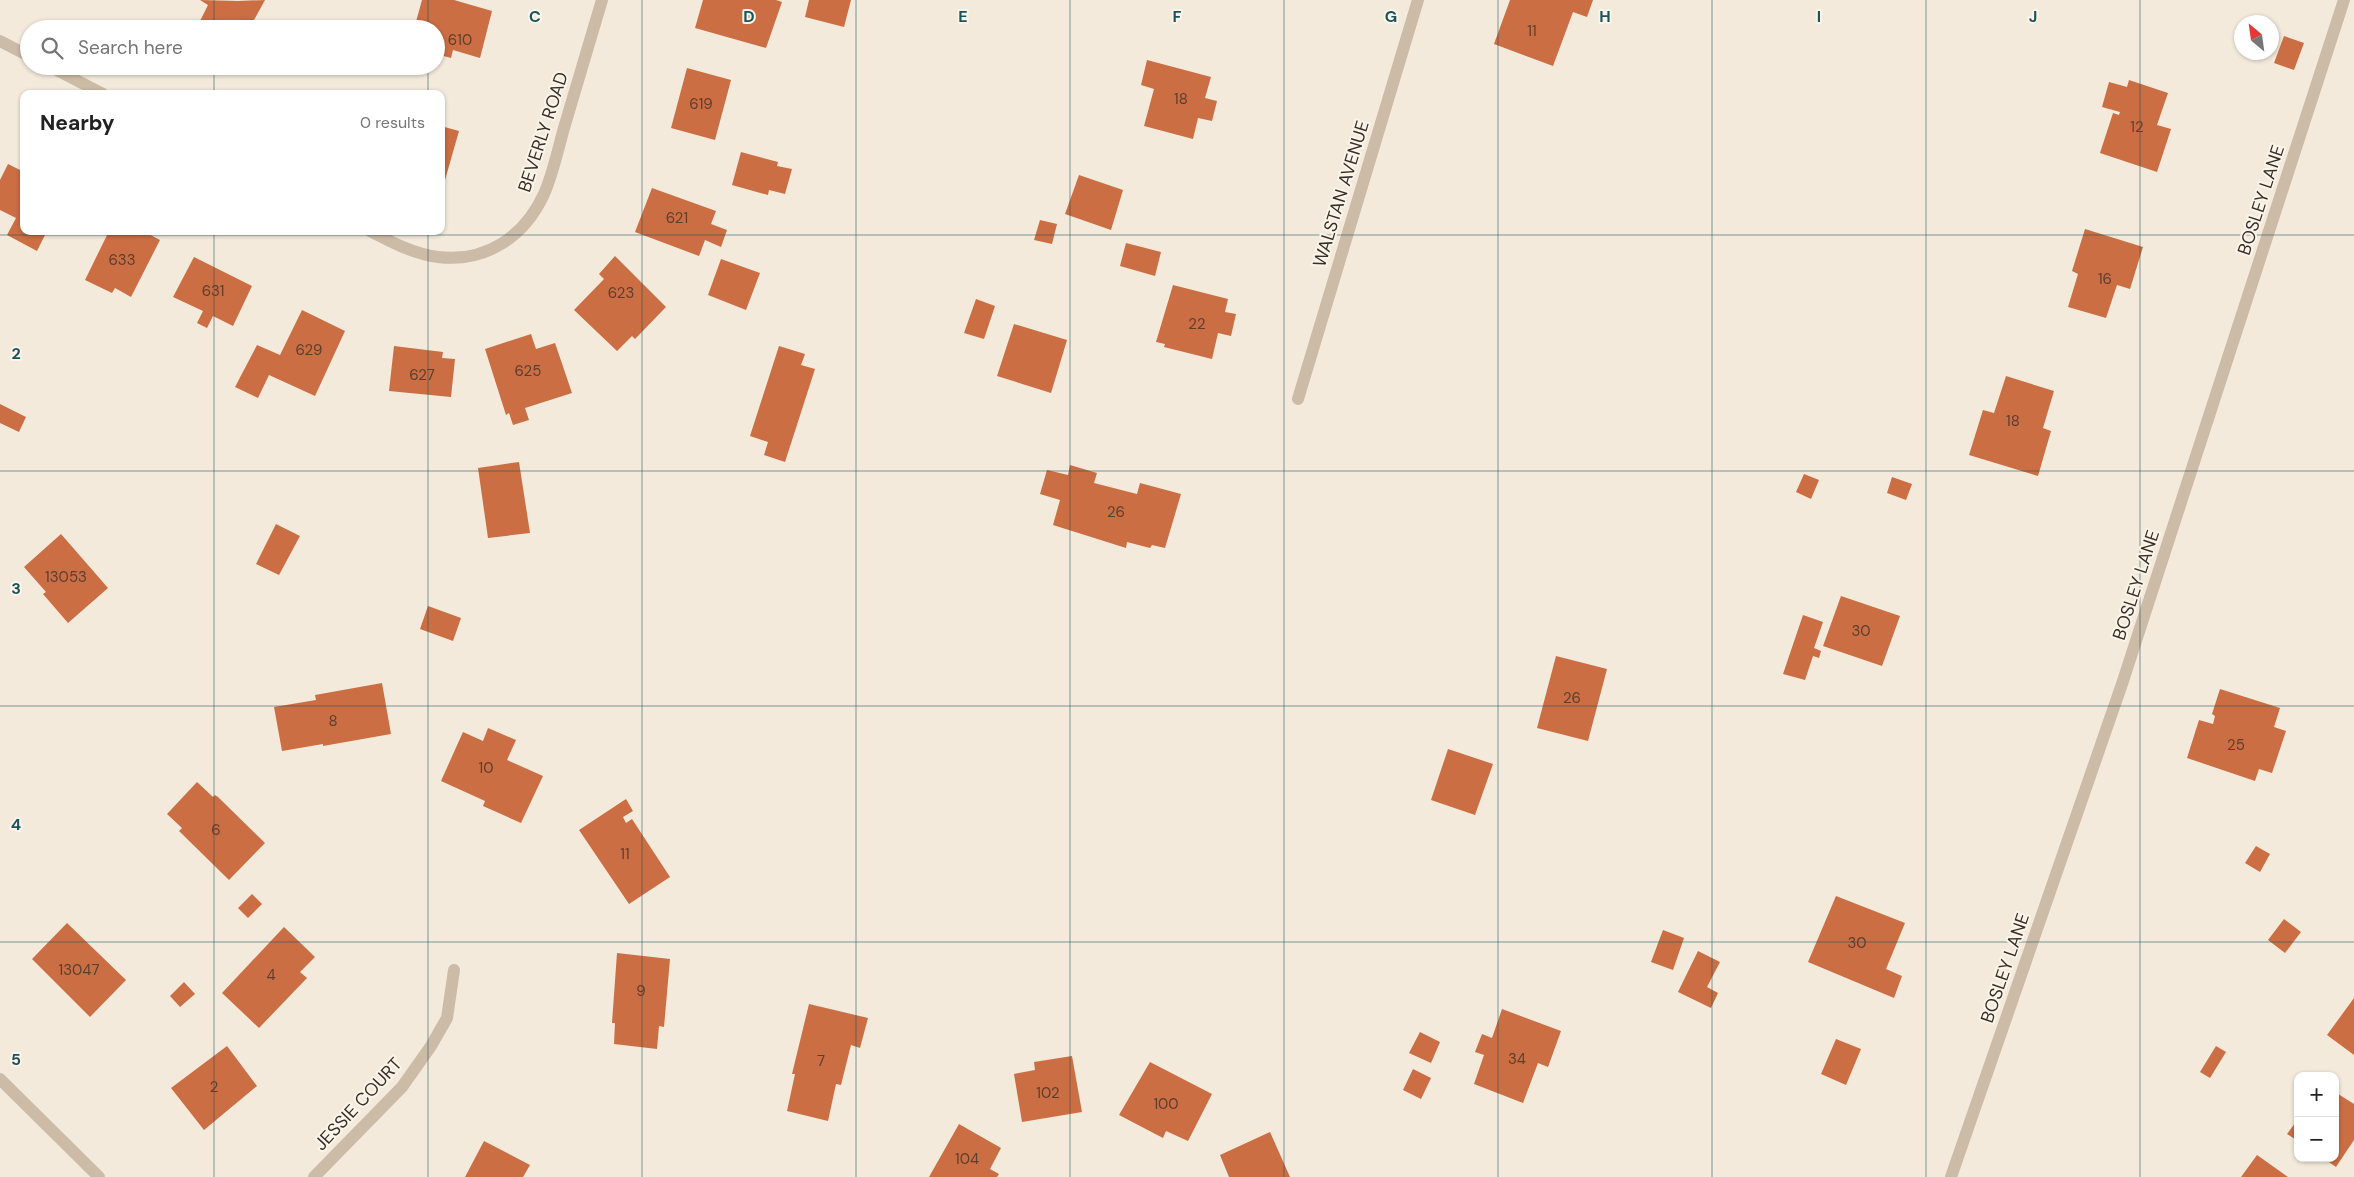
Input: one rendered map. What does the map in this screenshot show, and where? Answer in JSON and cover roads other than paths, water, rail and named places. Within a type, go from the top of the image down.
[{"type":"street","name":"BEVERLY ROAD","points":[[378,235],[397,245],[437,257],[460,258],[485,252],[511,239],[528,223],[544,193],[602,0]]},
{"type":"street","name":"WALSTAN AVENUE","points":[[1298,399],[1418,0]]},
{"type":"street","name":"BOSLEY LANE","points":[[1951,1177],[2122,684],[2344,0]]},
{"type":"street","points":[[0,41],[20,51]]},
{"type":"street","points":[[66,75],[95,90]]},
{"type":"street","name":"JESSIE COURT","points":[[314,1177],[402,1087],[431,1046],[447,1018],[454,970]]},
{"type":"street","points":[[0,1079],[99,1177]]}]
